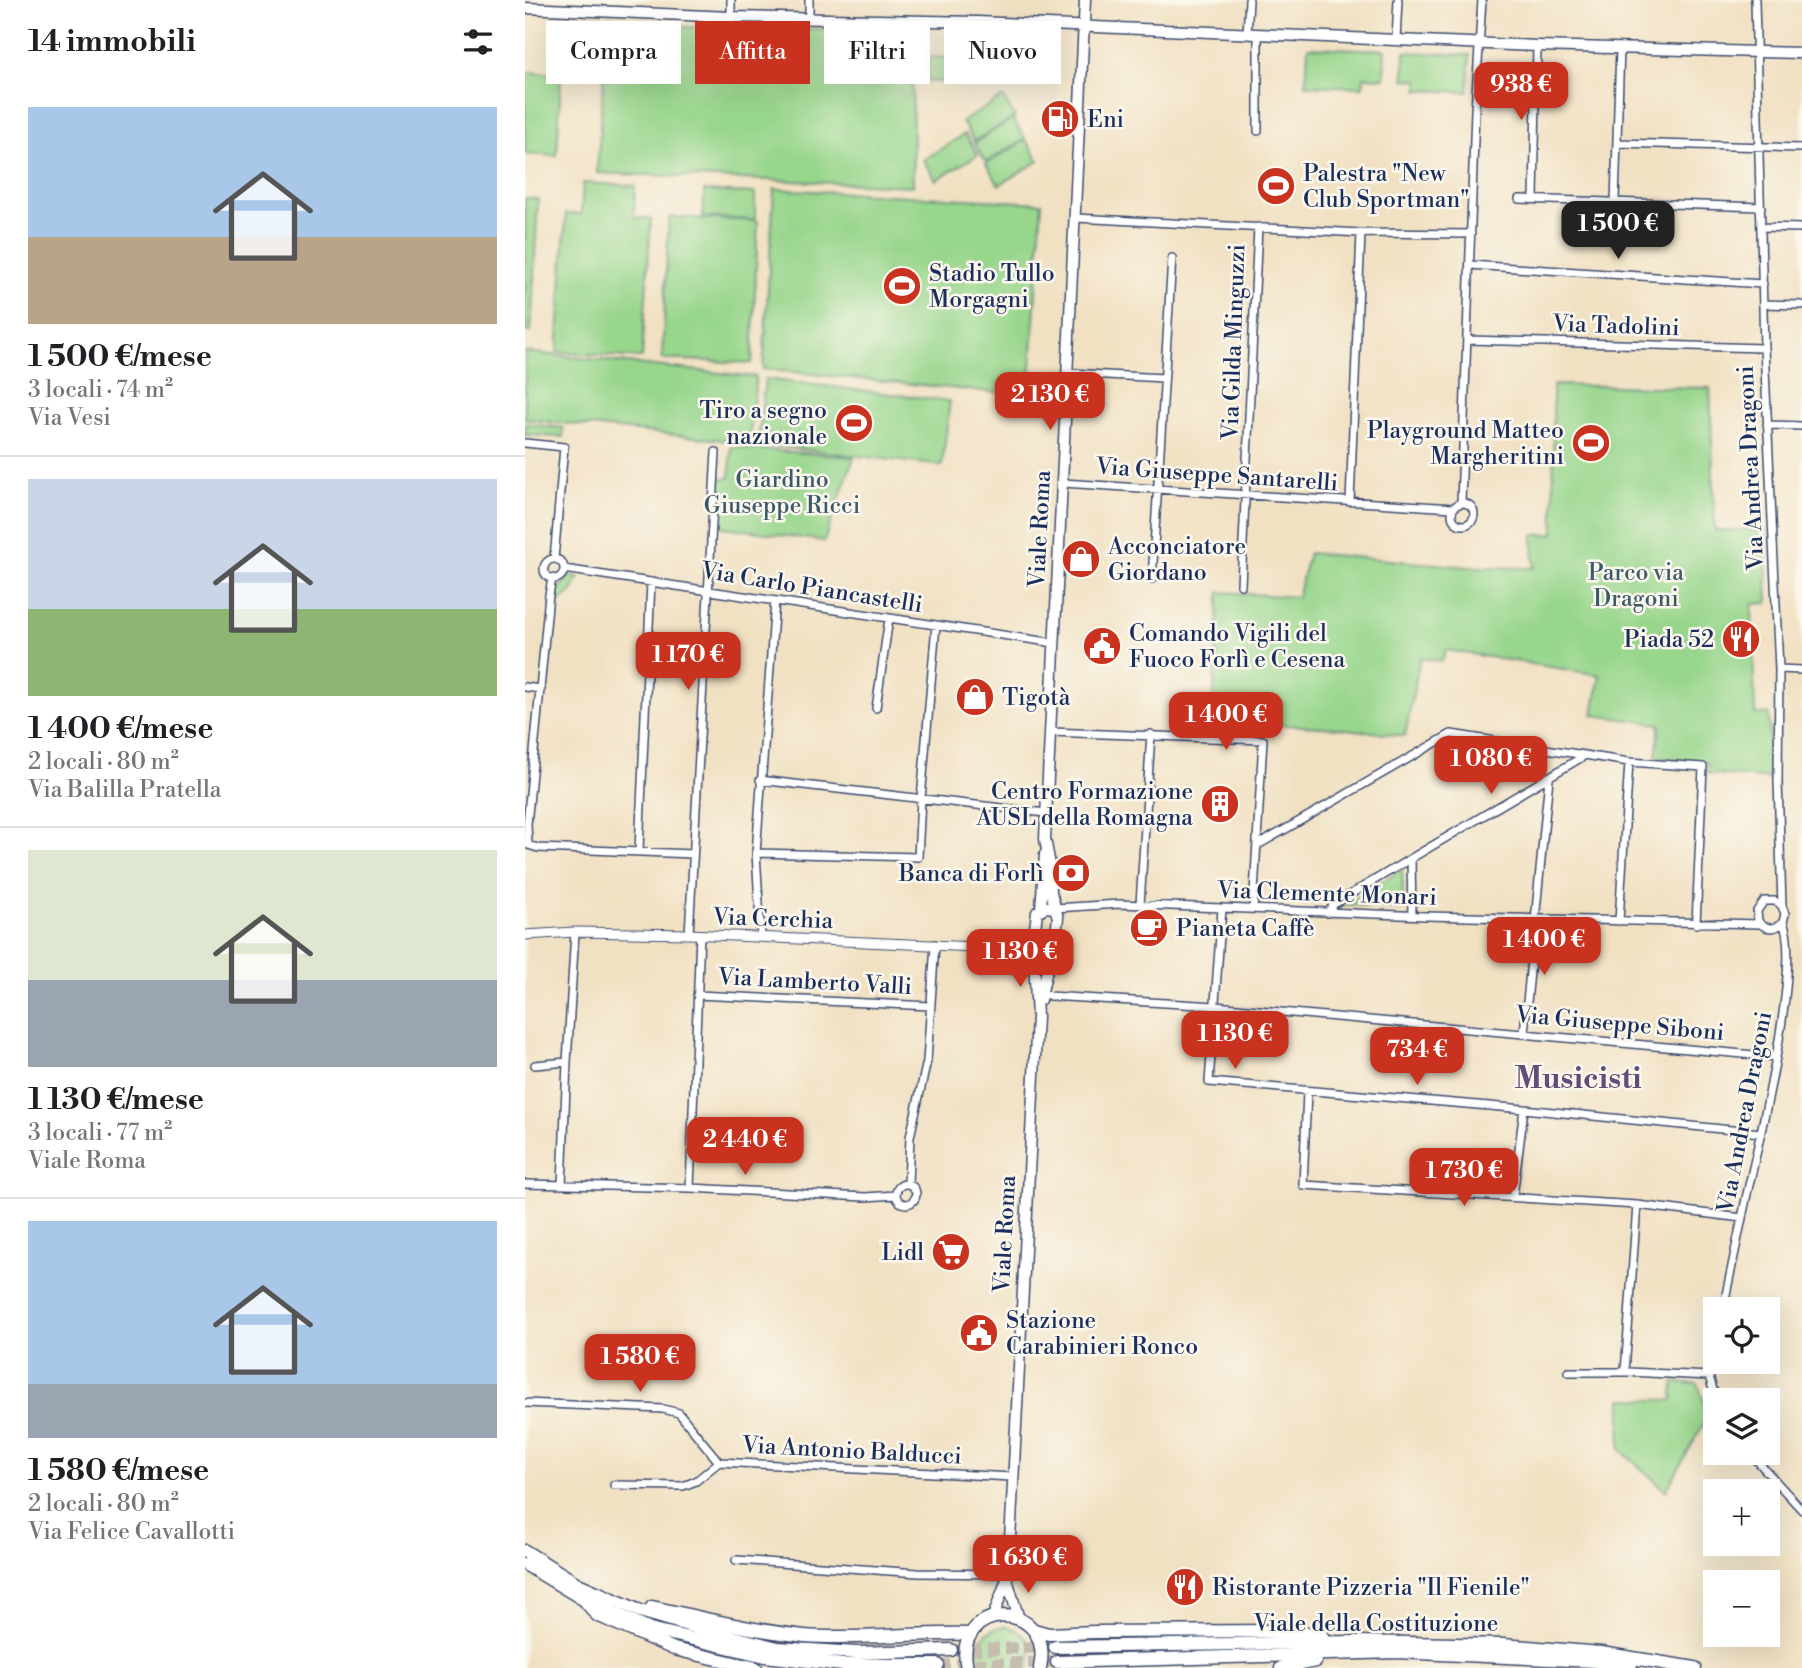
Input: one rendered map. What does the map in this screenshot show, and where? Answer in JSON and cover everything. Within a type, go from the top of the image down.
[{"type":"main road","name":"Viale Roma","points":[[1037,1017],[1049,961],[1053,954],[1057,913],[1051,892],[1050,865],[1046,851],[1046,813],[1085,0]]},
{"type":"main road","points":[[525,8],[731,17],[936,20],[1537,46],[1802,53]]},
{"type":"main road","name":"Viale Roma","points":[[992,1617],[1007,1577],[1037,1017],[1033,957],[1046,851]]},
{"type":"main road","points":[[1041,909],[1057,913]]},
{"type":"main road","points":[[1033,957],[1039,962],[1049,961]]},
{"type":"main road","points":[[525,1551],[578,1584],[640,1611],[778,1648],[857,1653],[951,1650]]},
{"type":"main road","points":[[525,1564],[583,1599],[650,1629],[765,1656],[842,1665],[938,1665]]},
{"type":"main road","name":"Viale Roma","points":[[1007,1577],[1019,1619]]},
{"type":"main road","points":[[578,1584],[600,1587],[647,1606],[803,1636],[871,1638],[971,1634]]},
{"type":"main road","points":[[583,1599],[597,1615],[674,1649],[756,1668]]},
{"type":"main road","points":[[967,1668],[965,1656],[971,1634],[992,1617],[1011,1616],[1034,1630],[1049,1634],[1290,1631],[1357,1642]]},
{"type":"main road","points":[[1034,1630],[1041,1642],[1041,1668]]},
{"type":"main road","name":"Viale della Costituzione","points":[[1055,1647],[1357,1642],[1517,1646],[1601,1653],[1695,1668]]},
{"type":"main road","name":"Viale della Costituzione","points":[[1056,1662],[1397,1652],[1594,1661],[1631,1668]]},
{"type":"main road","points":[[1281,1668],[1350,1655]]},
{"type":"street","points":[[731,0],[731,17]]},
{"type":"street","points":[[809,0],[809,19]]},
{"type":"street","points":[[1249,0],[1258,131]]},
{"type":"street","points":[[1397,40],[1398,0]]},
{"type":"street","points":[[1461,503],[1475,111],[1482,0]]},
{"type":"street","name":"Via Andrea Dragoni","points":[[1755,0],[1764,348],[1779,669],[1778,781],[1782,906]]},
{"type":"street","points":[[1534,200],[1537,46]]},
{"type":"street","points":[[1615,201],[1620,48]]},
{"type":"street","points":[[1617,143],[1802,148]]},
{"type":"street","points":[[1519,200],[1762,207]]},
{"type":"street","points":[[1076,218],[1361,233],[1471,234]]},
{"type":"street","name":"Via Gilda Minguzzi","points":[[1241,585],[1258,227]]},
{"type":"street","points":[[1762,227],[1802,228]]},
{"type":"street","points":[[1350,502],[1361,233]]},
{"type":"street","points":[[1152,579],[1172,258]]},
{"type":"street","points":[[1470,265],[1763,284]]},
{"type":"street","points":[[1764,304],[1802,305]]},
{"type":"street","name":"Via Tadolini","points":[[1467,340],[1764,348]]},
{"type":"street","points":[[1068,373],[1164,378]]},
{"type":"street","points":[[1767,425],[1802,426]]},
{"type":"street","points":[[525,443],[564,447],[554,559]]},
{"type":"street","points":[[690,1188],[697,995],[693,854],[716,452]]},
{"type":"street","name":"Via Giuseppe Santarelli","points":[[1063,483],[1453,508]]},
{"type":"street","points":[[1461,503],[1468,504],[1474,516],[1470,522],[1463,525],[1457,523],[1451,515],[1453,508],[1461,503]]},
{"type":"street","points":[[554,559],[562,563],[564,569],[562,575],[552,578],[545,572],[545,566],[548,561],[554,559]]},
{"type":"street","name":"Via Carlo Piancastelli","points":[[564,569],[1055,643]]},
{"type":"street","points":[[552,578],[534,753],[528,845],[538,848],[693,854]]},
{"type":"street","points":[[639,850],[651,582]]},
{"type":"street","points":[[761,936],[756,853],[775,601]]},
{"type":"street","points":[[876,708],[889,618]]},
{"type":"street","points":[[756,853],[918,857],[936,625]]},
{"type":"street","points":[[1779,669],[1802,670]]},
{"type":"street","points":[[525,687],[541,689]]},
{"type":"street","points":[[1050,732],[1263,740],[1253,908]]},
{"type":"street","points":[[1140,904],[1151,734]]},
{"type":"street","points":[[1258,845],[1451,734],[1629,762],[1703,767],[1696,924]]},
{"type":"street","points":[[525,752],[534,753]]},
{"type":"street","points":[[1328,913],[1334,904],[1584,755]]},
{"type":"street","points":[[1619,921],[1629,762]]},
{"type":"street","points":[[1524,1033],[1549,778]]},
{"type":"street","points":[[760,780],[1046,813]]},
{"type":"street","points":[[1411,859],[1412,915]]},
{"type":"street","name":"Via Andrea Dragoni","points":[[1772,900],[1781,883]]},
{"type":"street","points":[[1741,925],[1761,904],[1772,900],[1782,906],[1785,914],[1783,922],[1773,928],[1760,924],[1757,911]]},
{"type":"street","name":"Via Clemente Monari","points":[[1057,913],[1080,905],[1140,904],[1328,913],[1760,924]]},
{"type":"street","points":[[1222,909],[1209,1083],[1524,1109],[1761,1133]]},
{"type":"street","name":"Via Andrea Dragoni","points":[[1726,1297],[1761,1133],[1787,987],[1788,933],[1783,922]]},
{"type":"street","points":[[562,1185],[575,932]]},
{"type":"street","name":"Via Cerchia","points":[[525,935],[575,932],[761,936],[1019,948],[1033,957]]},
{"type":"street","points":[[1019,948],[1035,939]]},
{"type":"street","points":[[908,1184],[911,1137],[927,1060],[935,944]]},
{"type":"street","name":"Via Giuseppe Siboni","points":[[1042,992],[1049,996],[1216,1006],[1776,1057]]},
{"type":"street","name":"Via Lamberto Valli","points":[[697,995],[931,1006]]},
{"type":"street","points":[[535,1065],[567,1062]]},
{"type":"street","points":[[1307,1092],[1303,1185],[1637,1205],[1742,1218]]},
{"type":"street","points":[[1513,1196],[1524,1109]]},
{"type":"street","points":[[525,1184],[690,1188],[873,1198],[896,1195]]},
{"type":"street","points":[[896,1195],[901,1203],[913,1202],[916,1193],[908,1184]]},
{"type":"street","points":[[896,1195],[899,1187],[908,1184]]},
{"type":"street","points":[[1625,1372],[1637,1205]]},
{"type":"street","points":[[1568,1372],[1709,1376],[1712,1388]]},
{"type":"street","points":[[525,1403],[663,1409],[679,1413],[719,1462]]},
{"type":"street","name":"Via Antonio Balducci","points":[[614,1485],[683,1486],[696,1481],[719,1462],[1012,1477]]},
{"type":"street","points":[[1761,1465],[1802,1510]]},
{"type":"street","points":[[736,1560],[1007,1577]]},
{"type":"green space","points":[[681,27],[695,27],[695,84],[810,84],[810,29],[824,29],[824,84],[912,84],[913,186],[597,173],[603,84],[681,84]]},
{"type":"green space","points":[[1308,47],[1385,50],[1384,78],[1364,77],[1363,87],[1306,85]]},
{"type":"green space","points":[[1405,52],[1470,55],[1468,92],[1418,90],[1418,80],[1404,79]]},
{"type":"green space","points":[[930,57],[944,58],[944,82],[930,81]]},
{"type":"green space","points":[[525,72],[546,73],[546,84],[561,84],[557,156],[525,154]]},
{"type":"green space","points":[[1003,97],[1015,117],[974,141],[962,122]]},
{"type":"green space","points":[[1013,119],[1025,139],[986,162],[974,143]]},
{"type":"green space","points":[[965,134],[978,155],[936,180],[923,160]]},
{"type":"green space","points":[[1026,140],[1039,161],[999,185],[986,164]]},
{"type":"green space","points":[[583,183],[635,186],[634,217],[651,219],[642,358],[557,352],[566,214],[581,214]]},
{"type":"green space","name":"Stadio Tullo Morgagni","points":[[774,189],[1042,203],[1029,396],[763,369]]},
{"type":"green space","points":[[704,191],[755,193],[755,220],[703,217]]},
{"type":"green space","points":[[525,198],[538,199],[531,332],[525,332]]},
{"type":"green space","points":[[669,217],[758,221],[752,363],[662,359]]},
{"type":"green space","points":[[525,352],[756,377],[749,443],[525,419]]},
{"type":"green space","name":"Tiro a segno nazionale","points":[[765,379],[950,401],[942,466],[758,444]]},
{"type":"green space","name":"Parco via Dragoni","points":[[1553,385],[1710,388],[1715,531],[1765,529],[1768,603],[1753,604],[1752,610],[1755,714],[1769,714],[1770,779],[1708,773],[1708,763],[1656,757],[1660,724],[1593,715],[1600,675],[1446,650],[1442,661],[1420,658],[1405,736],[1337,728],[1212,721],[1220,592],[1297,597],[1309,553],[1468,567],[1534,568],[1533,535],[1554,534]]},
{"type":"green space","points":[[525,424],[563,428],[563,437],[525,435]]},
{"type":"green space","name":"Giardino Giuseppe Ricci","points":[[731,447],[854,457],[824,541],[716,526],[720,478],[730,478]]},
{"type":"green space","points":[[569,576],[579,578],[571,593],[554,605],[556,592]]},
{"type":"green space","points":[[1402,869],[1404,909],[1346,905]]},
{"type":"green space","points":[[1674,1382],[1698,1384],[1703,1400],[1703,1425],[1666,1491],[1620,1449],[1622,1399],[1673,1400]]},
{"type":"green space","points":[[1006,1626],[1020,1632],[1028,1642],[1032,1654],[1029,1668],[979,1668],[976,1652],[981,1640],[991,1630]]},
{"type":"tunnel","points":[[951,1650],[1055,1647]]},
{"type":"tunnel","points":[[938,1665],[1057,1662]]},
{"type":"place","name":"Eni","points":[[1060,119]]},
{"type":"place","name":"Palestra \"New Club Sportman\"","points":[[1276,186]]},
{"type":"place","name":"Stadio Tullo Morgagni","points":[[902,286]]},
{"type":"place","name":"Tiro a segno nazionale","points":[[854,423]]},
{"type":"place","name":"Playground Matteo Margheritini","points":[[1591,443]]},
{"type":"place","name":"Acconciatore Giordano","points":[[1081,559]]},
{"type":"place","name":"Piada 52","points":[[1741,639]]},
{"type":"place","name":"Comando Vigili del Fuoco Forlì e Cesena","points":[[1102,646]]},
{"type":"place","name":"Tigotà","points":[[975,697]]},
{"type":"place","name":"Centro Formazione AUSL della Romagna","points":[[1220,804]]},
{"type":"place","name":"Banca di Forlì","points":[[1071,873]]},
{"type":"place","name":"Pianeta Caffè","points":[[1149,928]]},
{"type":"place","name":"Lidl","points":[[951,1252]]},
{"type":"place","name":"Stazione Carabinieri Ronco","points":[[979,1333]]},
{"type":"place","name":"Ristorante Pizzeria \"Il Fienile\"","points":[[1185,1587]]},
{"type":"district","name":"Musicisti","points":[[1578,1078]]}]
